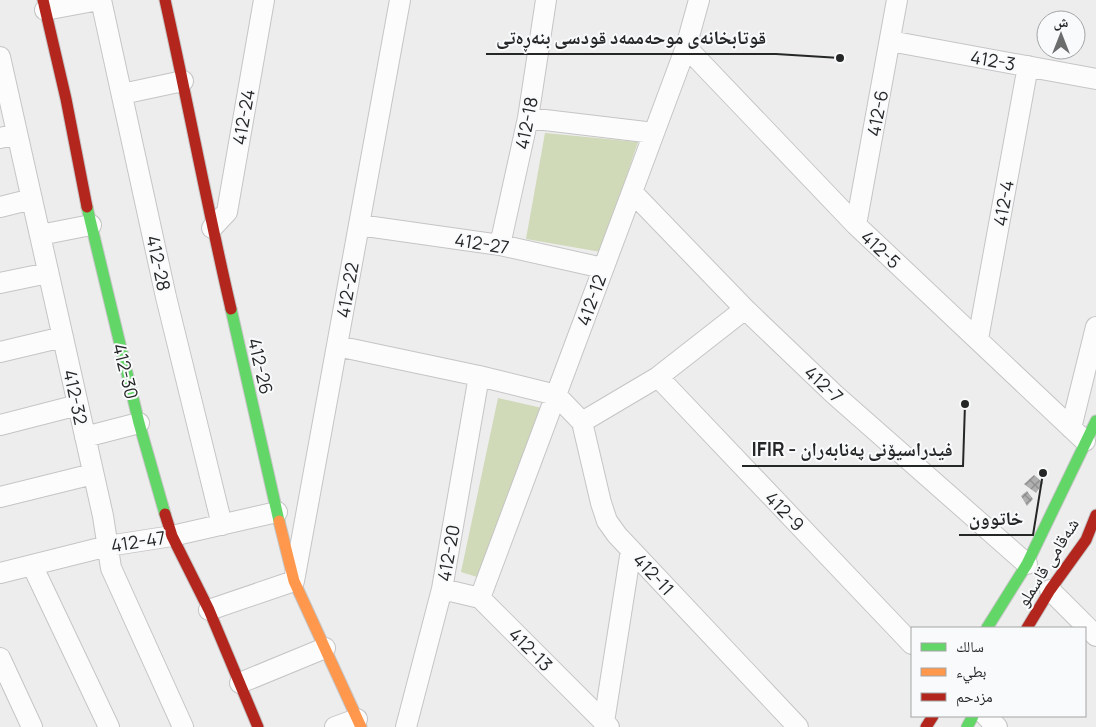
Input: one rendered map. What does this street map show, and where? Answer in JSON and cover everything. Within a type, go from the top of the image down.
[{"type":"street","points":[[44,5],[100,0]]},
{"type":"street","name":"412-28","points":[[100,0],[166,297],[222,525]]},
{"type":"street","name":"412-26","points":[[165,0],[212,228],[276,512],[294,581],[359,723]]},
{"type":"street","name":"412-24","points":[[212,228],[227,212],[264,0]]},
{"type":"street","name":"412-22","points":[[294,581],[400,0]]},
{"type":"street","name":"412-18","points":[[500,244],[528,118],[546,0]]},
{"type":"street","name":"412-12","points":[[480,598],[686,47],[699,0]]},
{"type":"street","name":"412-6","points":[[856,225],[897,0]]},
{"type":"street","name":"412-30","points":[[44,5],[66,100],[91,225],[139,423],[172,536],[209,610],[258,727]]},
{"type":"street","name":"412-3","points":[[890,41],[1096,79]]},
{"type":"street","name":"412-5","points":[[686,47],[856,225],[1078,434]]},
{"type":"street","name":"412-32","points":[[0,57],[9,136],[32,199],[93,474],[111,568],[183,727]]},
{"type":"street","name":"412-4","points":[[978,339],[1028,66]]},
{"type":"street","points":[[122,94],[183,81]]},
{"type":"street","points":[[528,118],[654,133]]},
{"type":"street","name":"412-7","points":[[632,192],[745,309],[834,394],[1027,564]]},
{"type":"street","points":[[0,207],[32,199]]},
{"type":"street","points":[[40,235],[91,225]]},
{"type":"street","name":"412-27","points":[[359,225],[500,244],[603,268]]},
{"type":"street","points":[[0,283],[48,272]]},
{"type":"street","points":[[582,422],[658,377],[745,309]]},
{"type":"street","points":[[988,627],[1027,564],[1050,514],[1078,434],[1096,327]]},
{"type":"street","points":[[0,352],[63,337]]},
{"type":"street","points":[[337,346],[479,376],[556,395]]},
{"type":"street","name":"412-20","points":[[406,727],[442,589],[479,376]]},
{"type":"street","name":"412-9","points":[[658,377],[911,643]]},
{"type":"street","name":"412-11","points":[[556,395],[582,422],[607,520],[617,535],[798,727]]},
{"type":"street","points":[[0,425],[78,405]]},
{"type":"street","points":[[1078,434],[1096,421]]},
{"type":"street","points":[[85,437],[139,423]]},
{"type":"street","name":"شەقامی قاسملو","points":[[1050,514],[1085,470]]},
{"type":"street","points":[[0,497],[93,474]]},
{"type":"street","name":"412-47","points":[[0,573],[108,546],[172,536],[276,512]]},
{"type":"street","name":"شەقامی قاسملو","points":[[1028,627],[1050,590],[1086,540],[1096,515]]},
{"type":"street","points":[[1086,540],[1096,527]]},
{"type":"street","points":[[607,724],[631,550]]},
{"type":"street","points":[[32,565],[110,727]]},
{"type":"street","points":[[209,610],[294,581]]},
{"type":"street","points":[[442,589],[480,598]]},
{"type":"street","points":[[1050,590],[1096,636]]},
{"type":"street","name":"412-13","points":[[480,598],[607,724]]},
{"type":"street","points":[[240,683],[325,648]]},
{"type":"street","points":[[0,658],[32,727]]},
{"type":"street","points":[[987,717],[997,727]]},
{"type":"street","points":[[335,727],[359,723]]},
{"type":"green space","points":[[545,133],[638,142],[601,252],[526,239]]},
{"type":"green space","points":[[498,398],[542,408],[477,577],[461,572]]},
{"type":"building","points":[[1034,475],[1043,483],[1036,493],[1024,484]]},
{"type":"building","points":[[1027,491],[1033,499],[1027,506],[1021,496]]},
{"type":"traffic: fast","points":[[87,207],[139,423],[165,514]]},
{"type":"traffic: fast","points":[[231,309],[279,521]]},
{"type":"traffic: fast","points":[[988,627],[1027,564],[1096,421]]},
{"type":"traffic: fast","points":[[967,727],[972,717]]},
{"type":"traffic: slow","points":[[279,521],[294,581],[361,727]]},
{"type":"traffic: jam","points":[[43,0],[66,99],[87,207]]},
{"type":"traffic: jam","points":[[165,0],[231,309]]},
{"type":"traffic: jam","points":[[165,514],[172,536],[209,610],[258,727]]},
{"type":"traffic: jam","points":[[1028,627],[1050,590],[1086,540],[1096,515]]},
{"type":"traffic: jam","points":[[926,727],[932,717]]},
{"type":"place","name":"قوتابخانەی موحەممەد قودسی بنەڕەتی","points":[[840,58]]},
{"type":"place","name":"IFIR - فیدراسیۆنی پەنابەران","points":[[965,404]]},
{"type":"place","name":"خاتوون","points":[[1043,473]]}]
